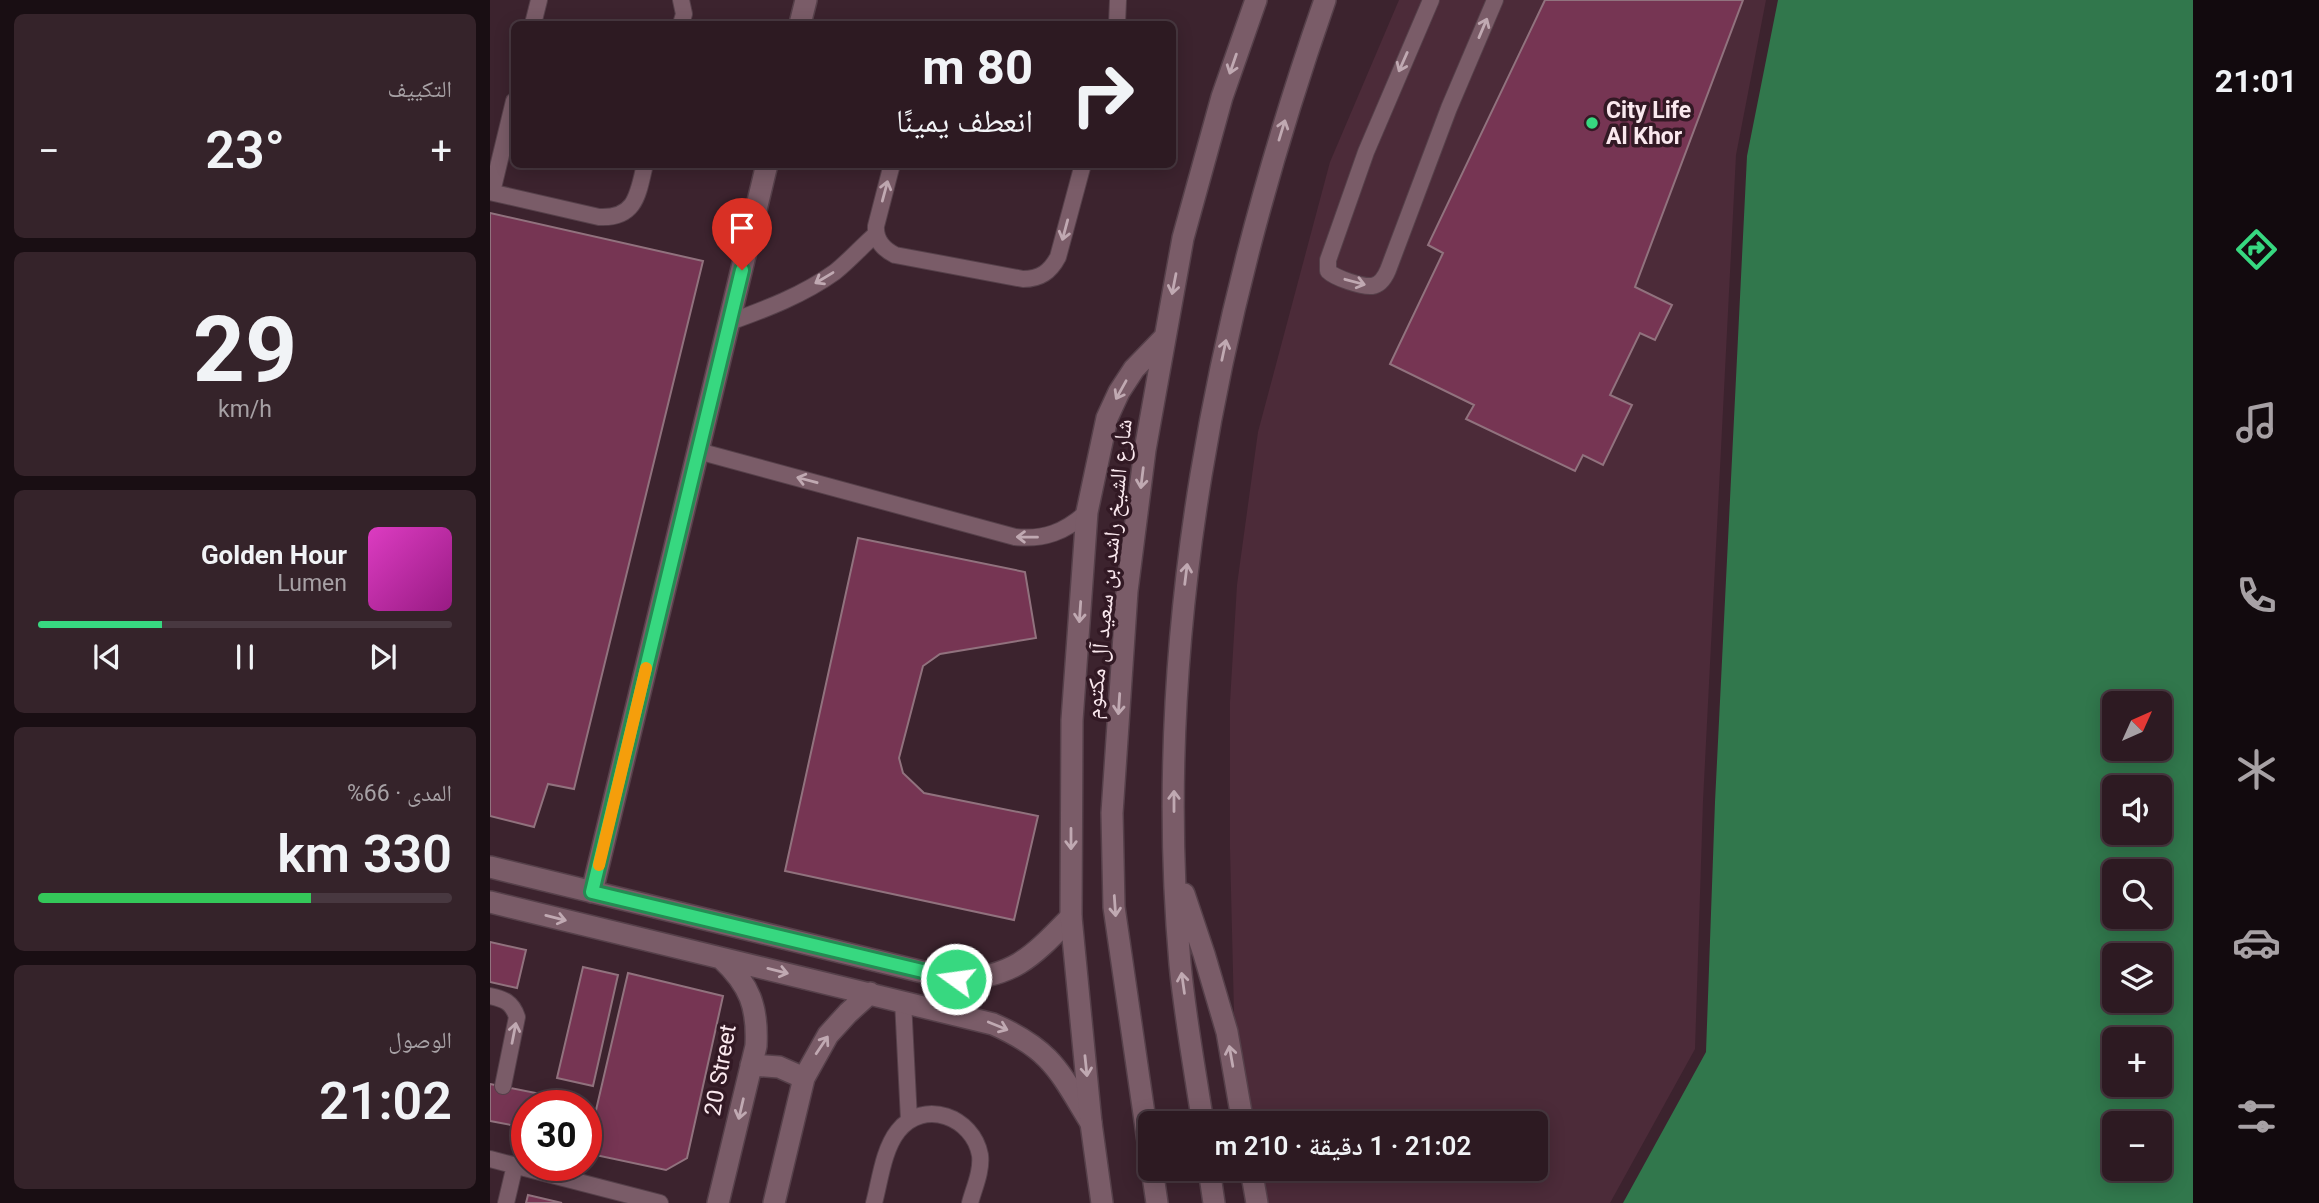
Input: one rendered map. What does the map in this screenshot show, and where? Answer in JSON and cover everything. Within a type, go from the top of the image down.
[{"type":"main road","points":[[801,21],[806,0]]},
{"type":"main road","name":"شارع الشيخ راشد بن سعيد آل مكتوم","points":[[1144,1111],[1114,907],[1112,813],[1127,591],[1145,450],[1187,225],[1222,97],[1256,0]]},
{"type":"main road","points":[[1201,1111],[1180,966],[1175,869],[1177,677],[1185,580],[1196,496],[1219,375],[1273,158],[1325,0]]},
{"type":"main road","points":[[592,892],[766,168]]},
{"type":"main road","points":[[1102,1203],[1091,1123],[1071,916],[1072,720],[1087,512],[1107,418],[1134,369],[1164,338]]},
{"type":"main road","points":[[490,867],[956,979],[998,974],[1018,965],[1036,952],[1071,916]]},
{"type":"main road","points":[[1175,869],[1227,1032],[1241,1111]]},
{"type":"main road","points":[[490,902],[983,1020],[1021,1036],[1053,1062],[1091,1123]]},
{"type":"main road","name":"20 Street","points":[[718,1203],[757,1036],[754,1006],[746,987],[719,957]]},
{"type":"main road","points":[[774,1203],[804,1078],[828,1035],[870,993]]},
{"type":"main road","points":[[751,1065],[779,1067],[804,1078]]},
{"type":"main road","points":[[1154,1181],[1157,1203]]},
{"type":"main road","points":[[1211,1181],[1214,1203]]},
{"type":"main road","points":[[1253,1181],[1257,1203]]},
{"type":"lane","points":[[534,21],[540,0]]},
{"type":"lane","points":[[681,0],[684,14],[682,21]]},
{"type":"lane","points":[[1117,21],[1118,0]]},
{"type":"lane","points":[[1431,0],[1366,152],[1328,260],[1328,271],[1336,277],[1372,286],[1388,271],[1449,108],[1495,0]]},
{"type":"lane","points":[[511,119],[491,192],[613,218],[625,212],[634,202],[644,168]]},
{"type":"lane","points":[[730,323],[767,309],[835,272],[876,234],[891,168]]},
{"type":"lane","points":[[876,234],[880,244],[895,255],[1034,279],[1053,267],[1058,257],[1082,168]]},
{"type":"lane","points":[[698,451],[1015,537],[1044,537],[1058,533],[1087,512]]},
{"type":"lane","points":[[490,996],[506,1000],[514,1007],[517,1017],[503,1086]]},
{"type":"lane","points":[[903,1001],[909,1120]]},
{"type":"lane","points":[[874,1203],[890,1145],[898,1131],[909,1120],[940,1114],[956,1119],[968,1129],[977,1143],[980,1159],[970,1203]]},
{"type":"lane","points":[[490,1159],[511,1165]]},
{"type":"lane","points":[[506,1203],[511,1181]]},
{"type":"lane","points":[[574,1181],[660,1203]]},
{"type":"lane","points":[[975,1186],[982,1203]]},
{"type":"shaded area","points":[[1399,0],[1766,0],[1736,155],[1703,801],[1695,1049],[1610,1203],[1263,1203],[1260,1181],[1548,1181],[1548,1111],[1249,1111],[1234,1013],[1230,849],[1230,702],[1237,585],[1258,432],[1330,162]]},
{"type":"shaded area","points":[[1778,0],[2193,0],[2193,1203],[1623,1203],[1706,1052],[1715,802],[1747,156]]},
{"type":"building","name":"City Life Al Khor","points":[[1545,0],[1743,0],[1635,287],[1672,305],[1655,340],[1640,333],[1610,395],[1632,405],[1603,465],[1583,455],[1575,471],[1466,419],[1474,405],[1390,364],[1443,253],[1428,245]]},
{"type":"building","points":[[490,213],[703,261],[574,789],[548,784],[534,827],[490,816]]},
{"type":"building","points":[[858,538],[1025,572],[1036,638],[940,654],[923,666],[899,758],[903,773],[924,793],[1038,816],[1014,920],[785,871]]},
{"type":"building","points":[[490,942],[526,950],[517,988],[490,982]]},
{"type":"building","points":[[583,967],[618,975],[593,1086],[557,1078]]},
{"type":"building","points":[[628,973],[723,996],[687,1158],[666,1170],[602,1156],[601,1090]]},
{"type":"building","points":[[490,1084],[521,1090],[511,1090],[511,1125],[490,1121]]},
{"type":"building","points":[[528,1195],[562,1203],[526,1203]]},
{"type":"slow traffic","points":[[599,865],[646,668]]},
{"type":"place","name":"City Life Al Khor","points":[[1592,123]]},
{"type":"route","points":[[742,270],[592,892],[956,979]]}]
